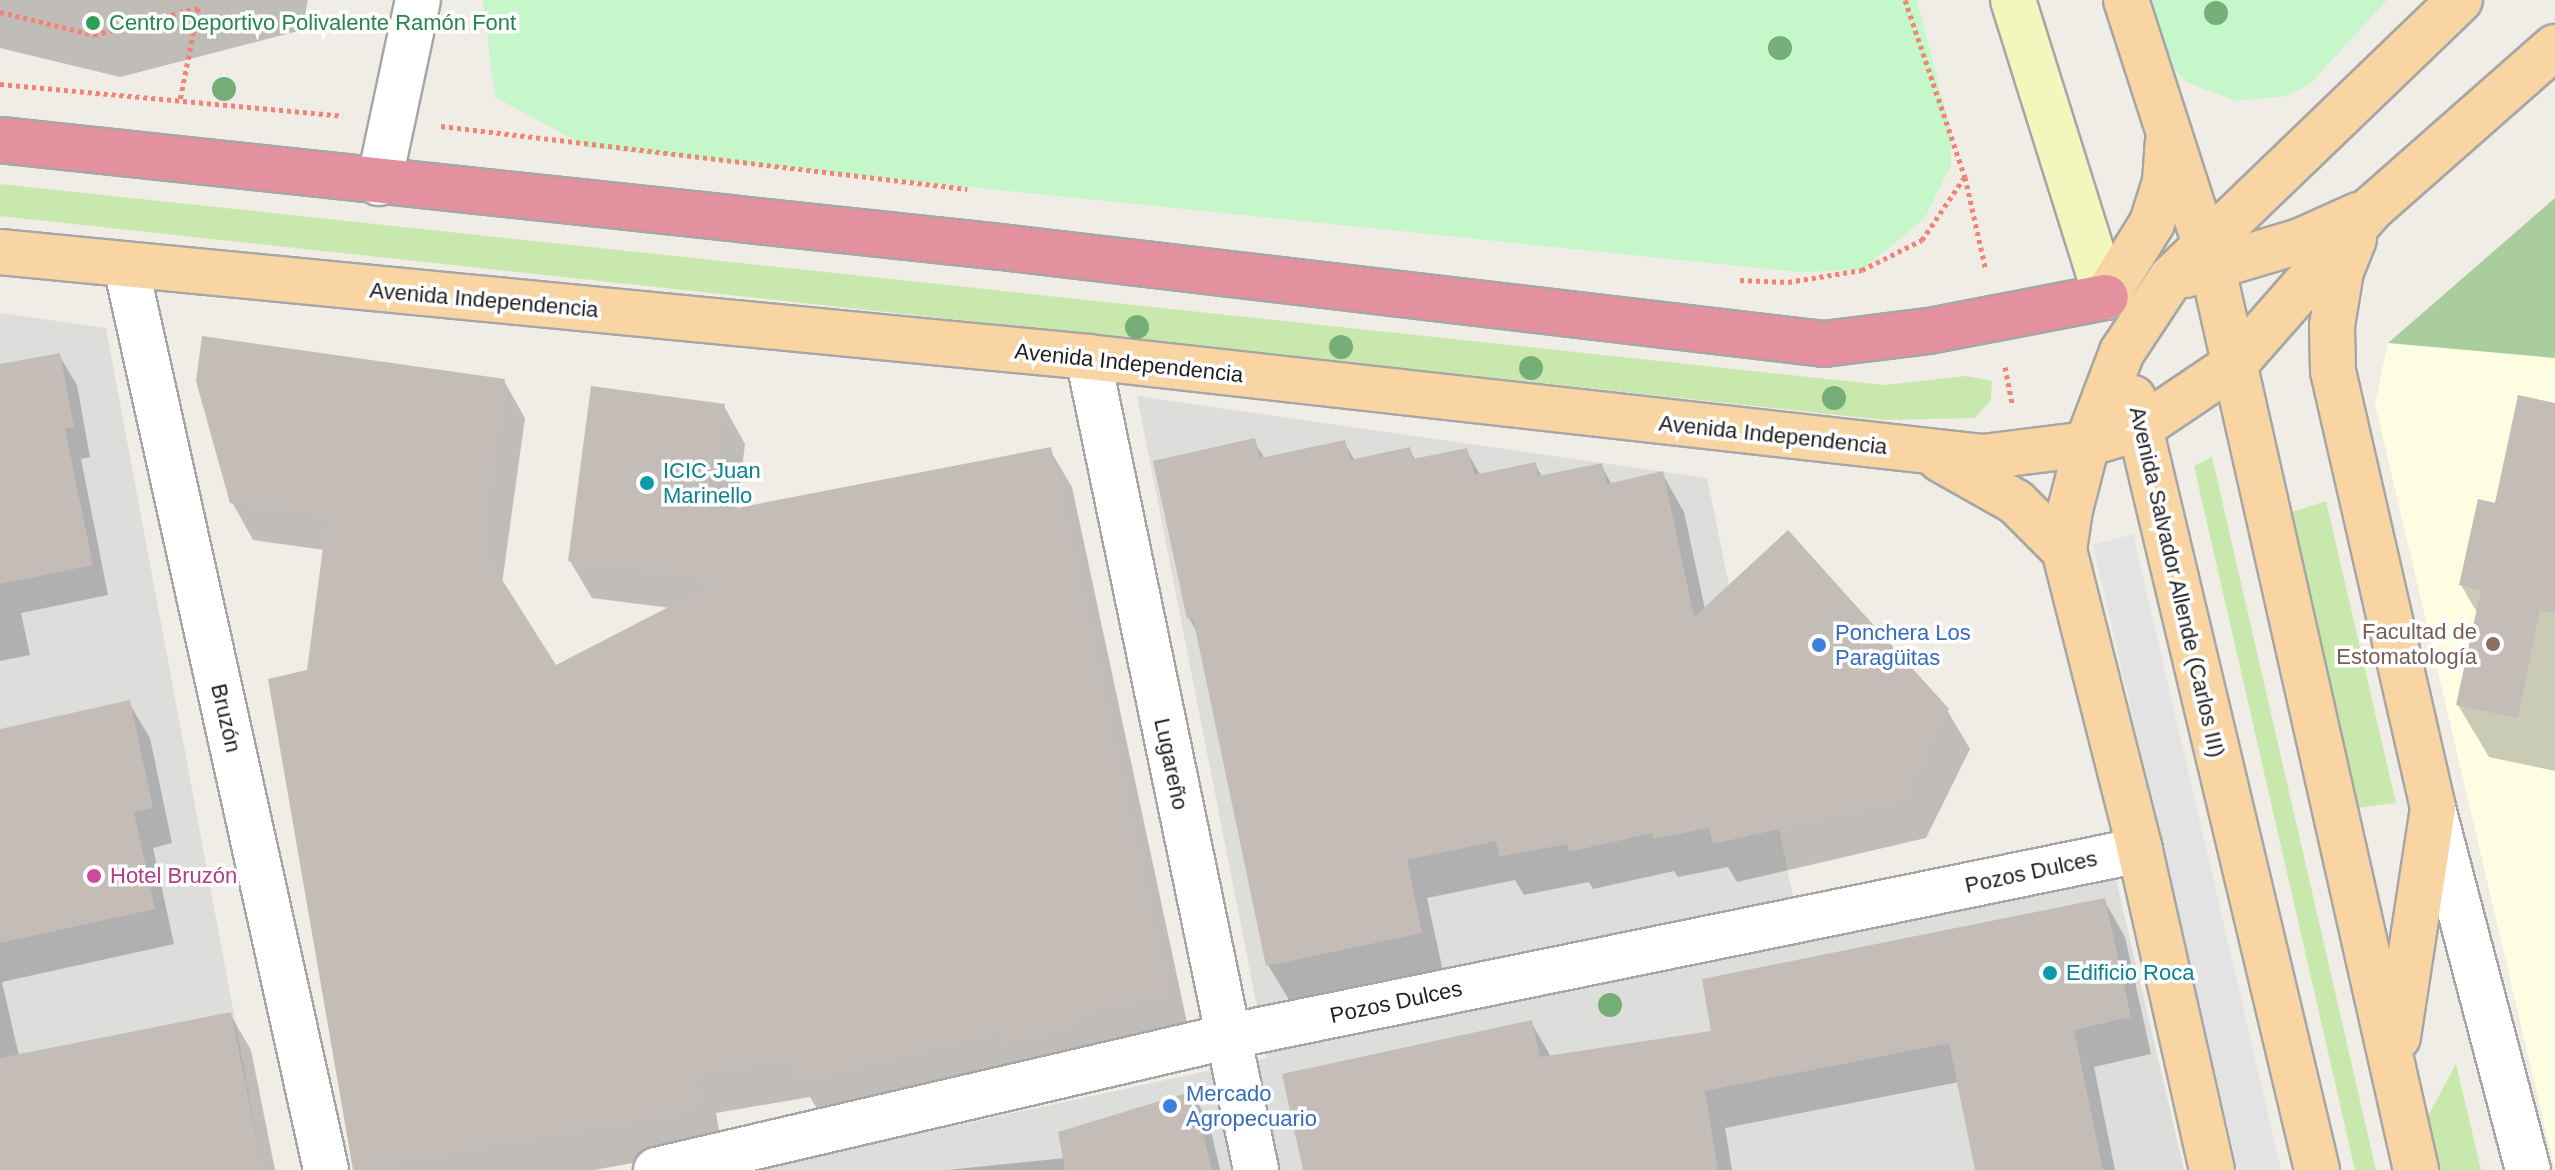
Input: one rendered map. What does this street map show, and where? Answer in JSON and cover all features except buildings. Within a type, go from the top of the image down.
[{"type":"highway","points":[[0,140],[379,183],[891,235],[1824,344],[1996,319],[2106,297]]},
{"type":"main road","name":"Avenida Salvador Allende (Carlos III)","points":[[2013,0],[2122,352],[2317,1170]]},
{"type":"main road","points":[[2126,0],[2169,132],[2196,263],[2235,364],[2416,1170]]},
{"type":"main road","points":[[2212,1170],[2140,850],[2064,550],[2087,444],[2122,352],[2196,263],[2460,0]]},
{"type":"main road","points":[[2106,297],[2196,263],[2300,241],[2371,209],[2555,47]]},
{"type":"main road","points":[[2106,297],[2152,223],[2165,182],[2169,132]]},
{"type":"main road","points":[[2371,209],[2341,271],[2332,326],[2333,371],[2433,808],[2405,967],[2394,1076]]},
{"type":"main road","name":"Avenida Independencia","points":[[0,252],[1088,357],[1983,457],[2087,444],[2140,428],[2235,364],[2371,209]]},
{"type":"main road","points":[[1919,451],[1983,479],[2032,515],[2064,550]]},
{"type":"street","points":[[379,183],[418,0]]},
{"type":"street","name":"Bruzón","points":[[126,266],[326,1170]]},
{"type":"street","name":"Lugareño","points":[[1088,357],[1226,1037],[1256,1170]]},
{"type":"street","points":[[2433,808],[2528,1170]]},
{"type":"street","name":"Pozos Dulces","points":[[656,1170],[1226,1037],[2140,850]]},
{"type":"path","points":[[1905,0],[1965,177],[2022,453]]},
{"type":"path","points":[[0,12],[94,35],[198,8],[180,101]]},
{"type":"path","points":[[0,84],[393,120],[978,190]]},
{"type":"path","points":[[1735,279],[1788,282],[1862,270],[1922,240],[1965,177]]},
{"type":"shaded area","name":"Facultad de Estomatología","points":[[2555,198],[2555,1170],[2375,404],[2388,343]]},
{"type":"shaded area","points":[[0,313],[106,328],[263,1170],[0,1170]]},
{"type":"shaded area","points":[[1137,396],[1707,478],[1801,936],[2115,875],[2184,1170],[751,1170],[1267,1058]]},
{"type":"shaded area","points":[[2133,534],[2281,1170],[2238,1170],[2093,545]]},
{"type":"green space","points":[[483,0],[1917,0],[1951,132],[1951,165],[1925,218],[1862,270],[1798,272],[589,148],[495,97]]},
{"type":"green space","points":[[2150,0],[2387,0],[2310,84],[2286,96],[2236,101],[2186,82],[2163,57]]},
{"type":"green space","points":[[0,184],[1884,385],[1966,376],[1992,381],[1991,400],[1975,418],[1884,420],[0,216]]},
{"type":"green space","points":[[2555,198],[2555,358],[2388,343]]},
{"type":"green space","points":[[2212,457],[2376,1170],[2355,1170],[2194,466]]},
{"type":"green space","points":[[2326,501],[2396,803],[2356,808],[2286,514]]},
{"type":"green space","points":[[2456,1064],[2481,1170],[2431,1170],[2422,1127]]},
{"type":"place","name":"Centro Deportivo Polivalente Ramón Font","points":[[93,23]]},
{"type":"place","name":"ICIC Juan Marinello","points":[[647,483]]},
{"type":"place","name":"Facultad de Estomatología","points":[[2493,644]]},
{"type":"place","name":"Ponchera Los Paragüitas","points":[[1819,645]]},
{"type":"place","name":"Hotel Bruzón","points":[[94,876]]},
{"type":"place","name":"Edificio Roca","points":[[2050,973]]},
{"type":"place","name":"Mercado Agropecuario","points":[[1170,1106]]}]
